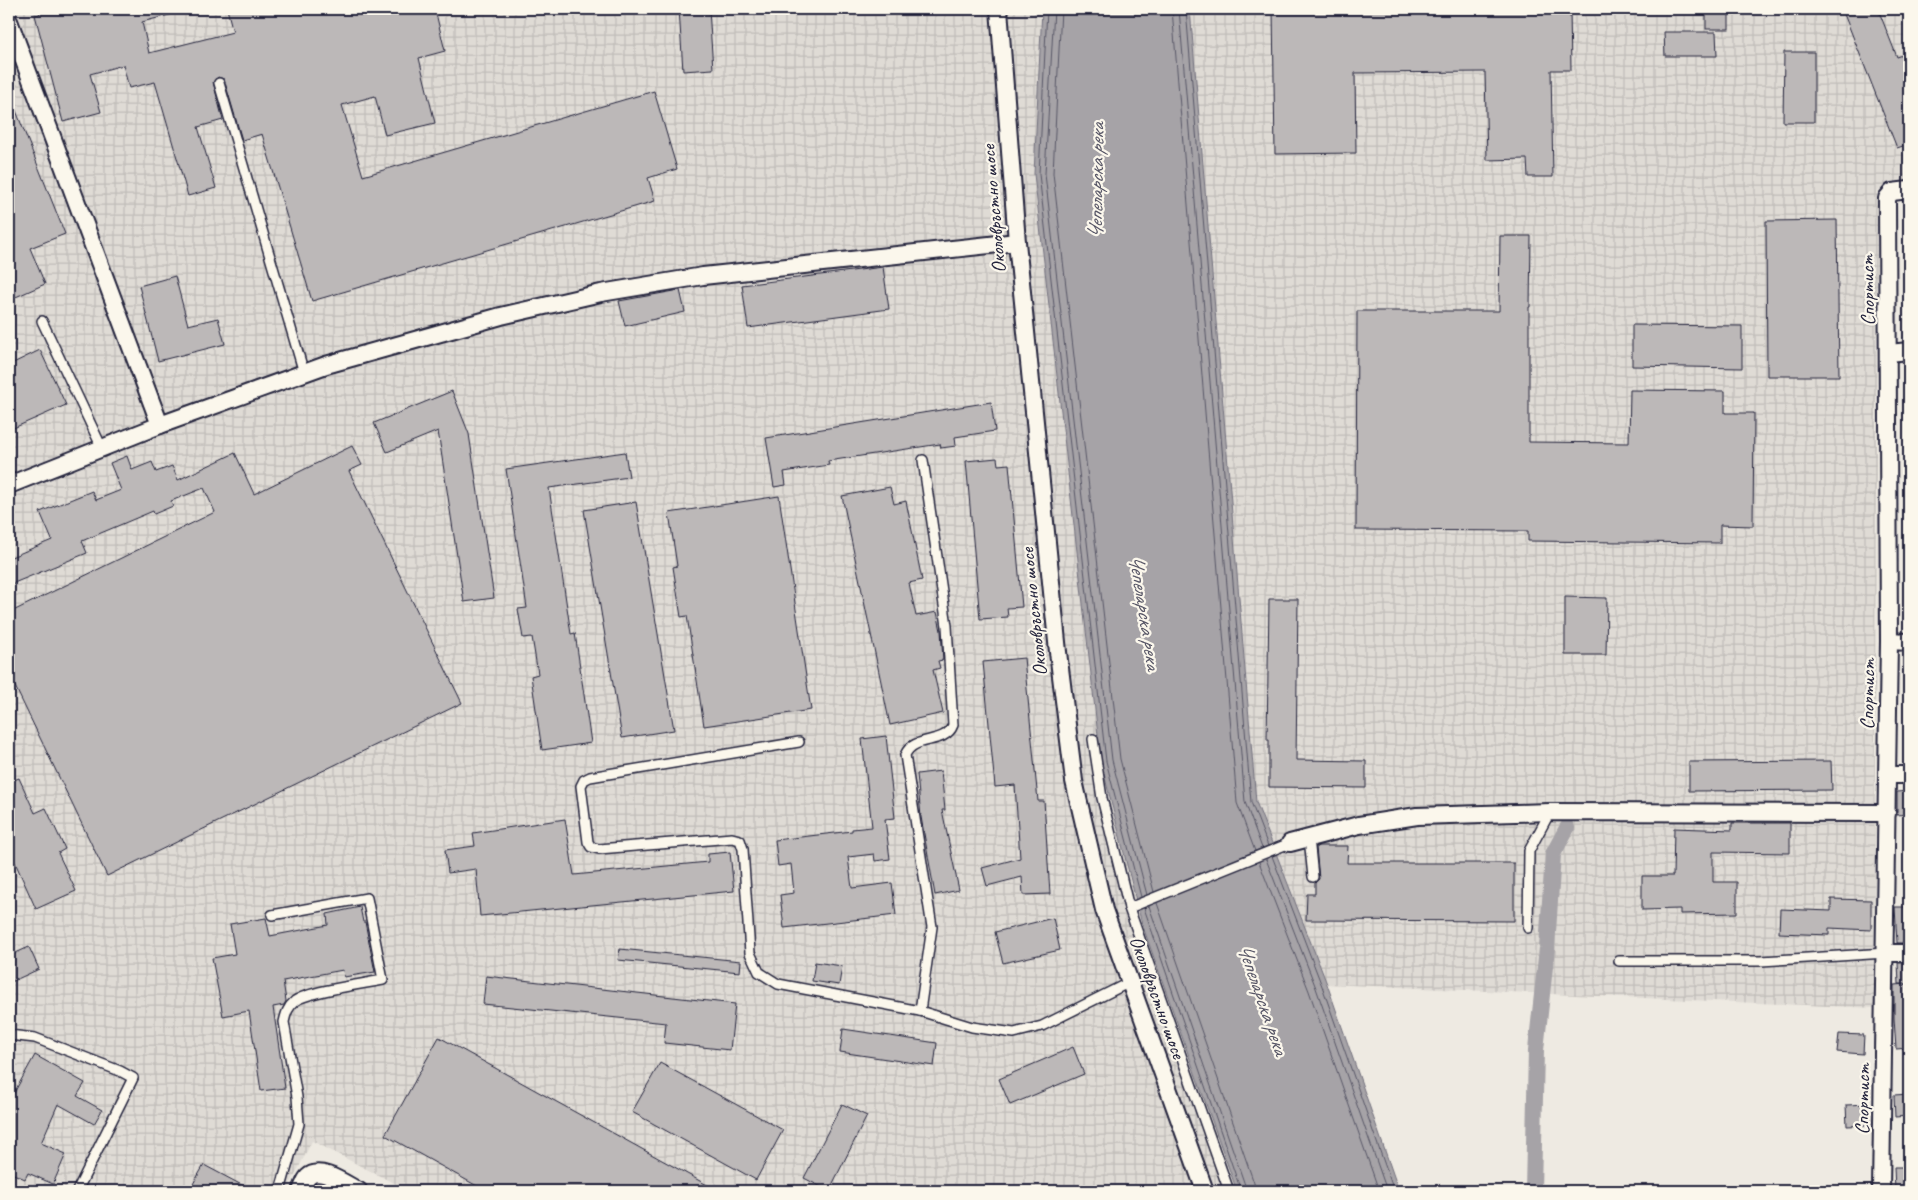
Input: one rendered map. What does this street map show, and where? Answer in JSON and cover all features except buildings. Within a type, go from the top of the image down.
[{"type":"street","name":"Околовръстно шосе","points":[[999,9],[1016,242],[1058,652],[1074,781],[1104,910],[1205,1191]]},
{"type":"street","points":[[9,21],[160,425]]},
{"type":"street","name":"Спортист","points":[[1881,1191],[1886,953],[1889,642],[1887,198],[1892,192],[1909,190]]},
{"type":"street","points":[[9,485],[160,425],[326,364],[502,316],[601,293],[703,276],[1016,242]]},
{"type":"street","points":[[1888,353],[1909,351]]},
{"type":"street","points":[[1889,642],[1909,642]]},
{"type":"street","points":[[1888,775],[1909,775]]},
{"type":"street","points":[[1290,843],[1359,825],[1417,816],[1550,812],[1887,813]]},
{"type":"street","points":[[1886,953],[1909,953]]},
{"type":"street","points":[[300,1191],[308,1177],[316,1172],[325,1173],[359,1191]]},
{"type":"lane","points":[[219,83],[304,373]]},
{"type":"lane","points":[[42,321],[102,448]]},
{"type":"lane","points":[[920,1011],[932,927],[905,755],[908,748],[913,744],[946,735],[951,731],[953,725],[947,626],[923,460]]},
{"type":"lane","points":[[1093,739],[1102,798],[1128,908],[1229,1191]]},
{"type":"lane","points":[[800,742],[590,777],[584,780],[581,786],[588,842],[591,847],[599,848],[732,838],[740,840],[743,849],[750,953],[759,972],[778,984],[920,1011],[972,1027],[1014,1033],[1042,1026],[1130,982]]},
{"type":"lane","points":[[1528,928],[1529,851],[1550,812]]},
{"type":"lane","points":[[1309,838],[1313,877]]},
{"type":"lane","points":[[1128,908],[1290,843]]},
{"type":"lane","points":[[272,915],[367,898],[383,980],[307,996],[295,1002],[287,1010],[284,1022],[297,1097],[299,1124],[280,1191]]},
{"type":"lane","points":[[1619,961],[1760,961],[1886,953]]},
{"type":"lane","points":[[9,1035],[35,1038],[120,1071],[133,1078],[78,1191]]},
{"type":"shaded area","points":[[9,9],[1042,9],[1034,174],[1101,762],[1142,924],[1237,1191],[409,1191],[312,1141],[287,1191],[9,1191]]},
{"type":"shaded area","points":[[1190,9],[1909,9],[1909,187],[1877,190],[1874,1008],[1327,984],[1256,802]]},
{"type":"water","name":"Чепеларска река","points":[[1042,9],[1190,9],[1256,802],[1327,984],[1399,1191],[1237,1191],[1142,924],[1101,762],[1034,174]]},
{"type":"waterway","points":[[1533,1191],[1536,1050],[1547,948],[1553,854],[1567,828]]}]
